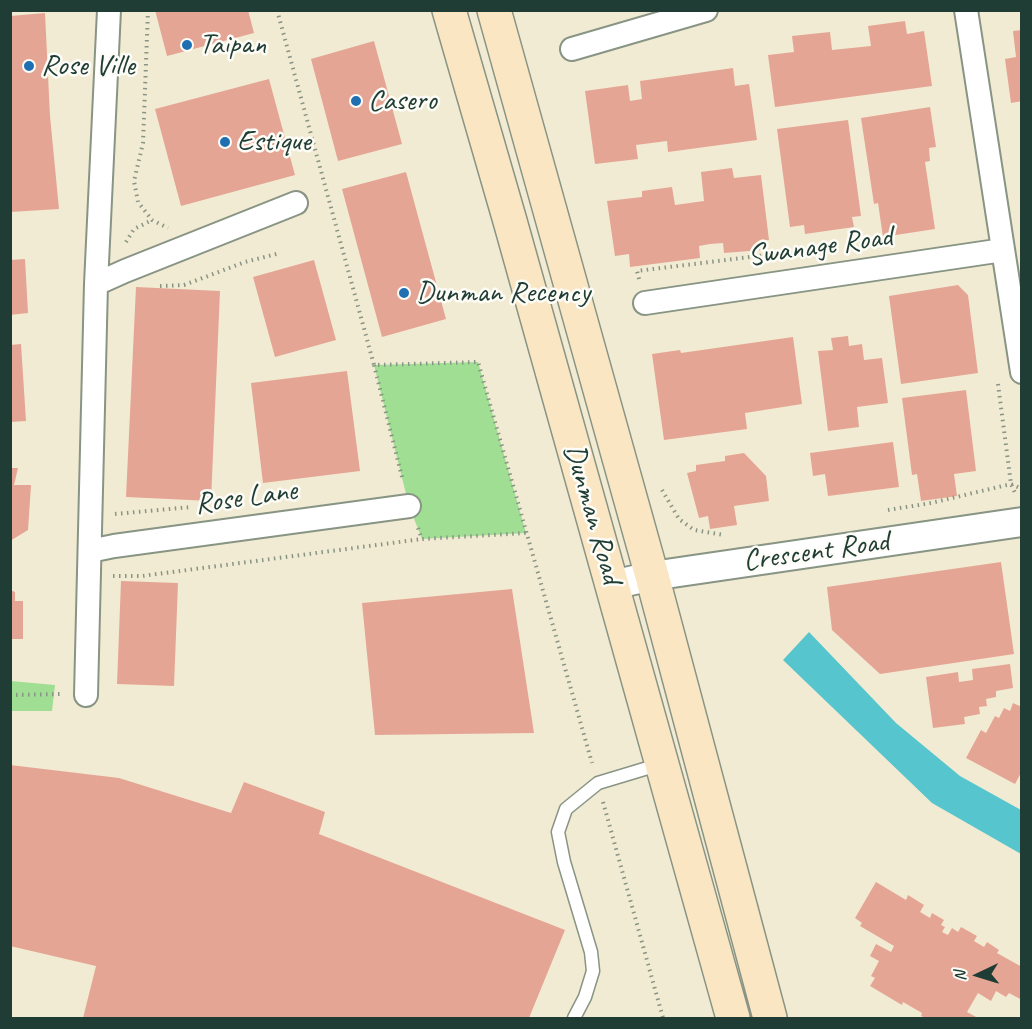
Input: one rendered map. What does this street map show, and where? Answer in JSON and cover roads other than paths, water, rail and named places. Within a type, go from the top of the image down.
[{"type":"main road","name":"Dunman Road","points":[[449,10],[733,1018]]},
{"type":"main road","name":"Dunman Road","points":[[494,10],[652,576],[771,1018]]},
{"type":"street","points":[[86,695],[96,284],[109,10]]},
{"type":"street","points":[[572,49],[706,10]]},
{"type":"street","points":[[966,10],[1022,372]]},
{"type":"street","points":[[96,284],[296,203]]},
{"type":"street","name":"Swanage Road","points":[[645,303],[1002,250]]},
{"type":"street","name":"Rose Lane","points":[[90,551],[409,506]]},
{"type":"street","name":"Crescent Road","points":[[612,585],[652,576],[1022,522]]},
{"type":"lane","points":[[574,1018],[585,998],[592,971],[591,952],[567,873],[558,832],[566,809],[598,783],[662,763]]},
{"type":"water","points":[[809,632],[896,723],[960,776],[1021,810],[1021,854],[932,803],[783,660]]},
{"type":"place","name":"Taipan","points":[[187,45]]},
{"type":"place","name":"Rose Ville","points":[[29,66]]},
{"type":"place","name":"Casero","points":[[356,101]]},
{"type":"place","name":"Estique","points":[[225,142]]},
{"type":"place","name":"Dunman Recency","points":[[404,293]]}]
